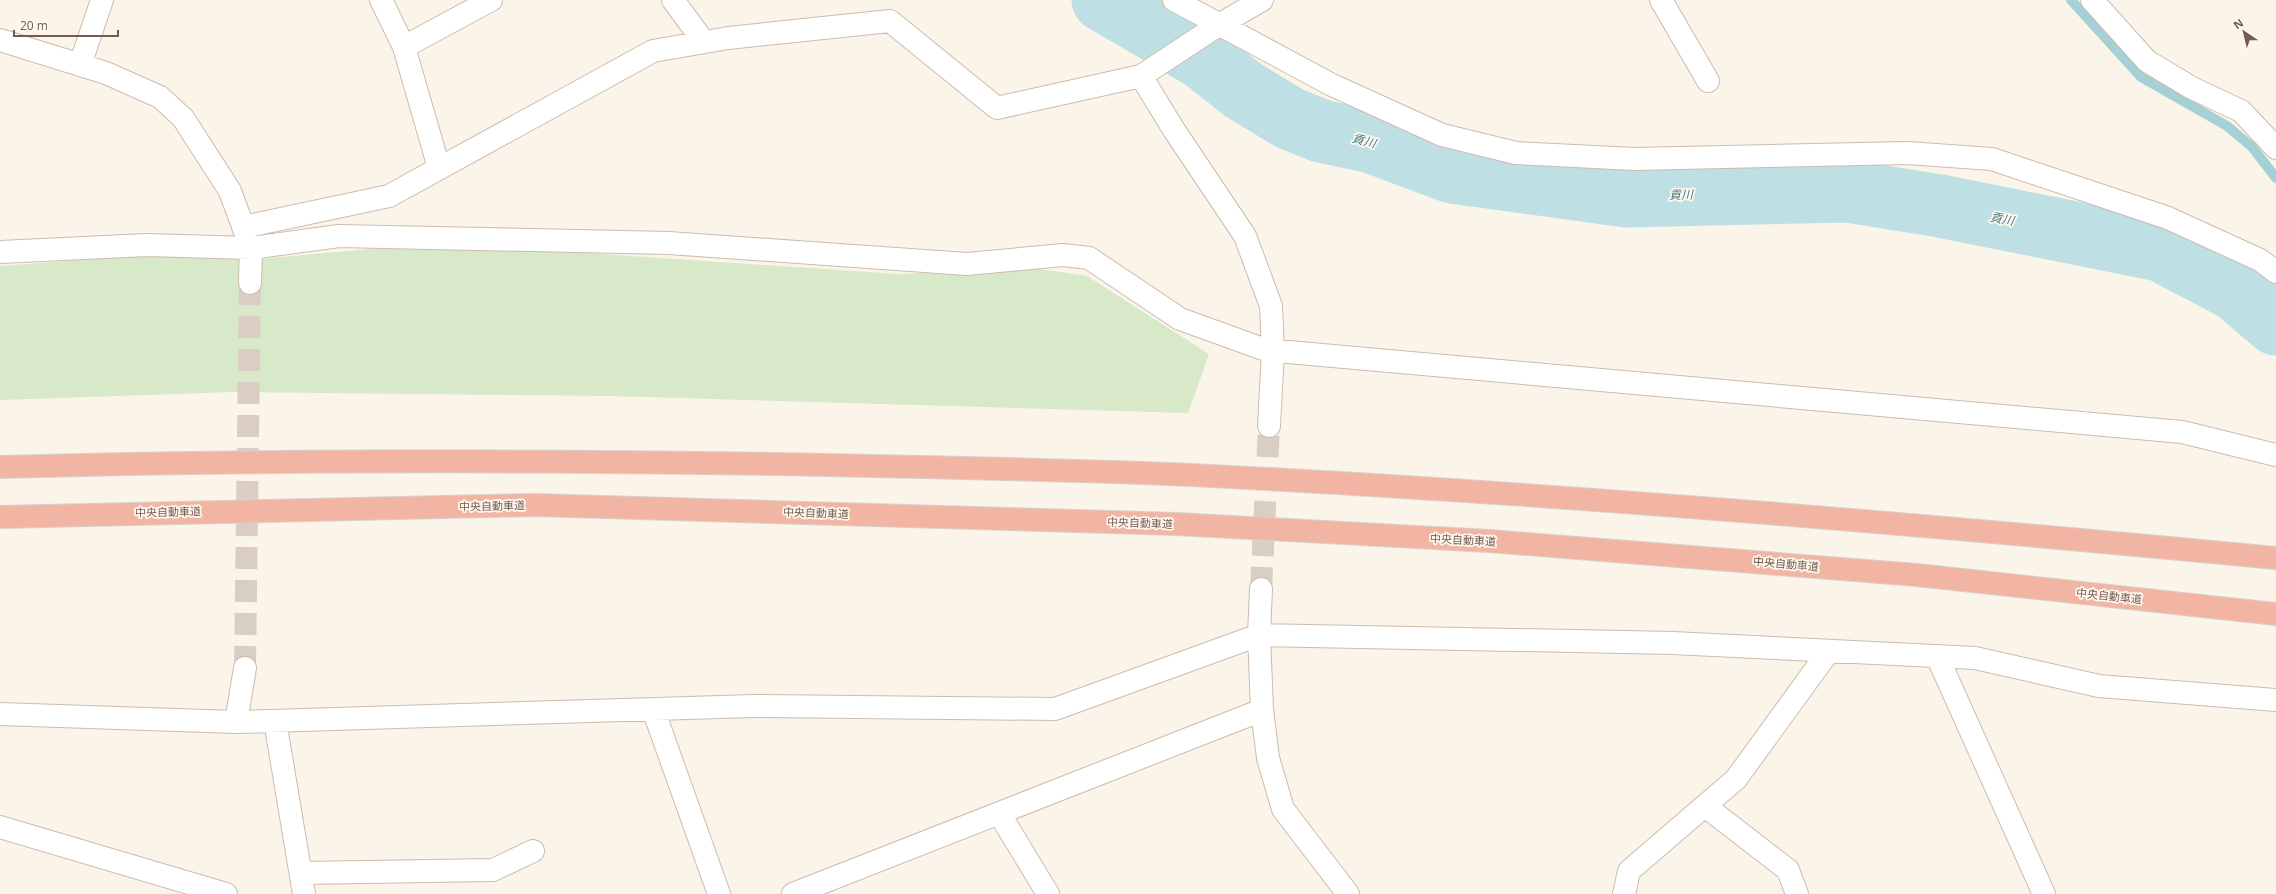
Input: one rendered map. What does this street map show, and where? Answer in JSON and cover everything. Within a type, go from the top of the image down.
[{"type":"highway","points":[[0,467],[540,460],[867,466],[1184,475],[1556,497],[1918,525],[2276,558]]},
{"type":"highway","name":"中央自動車道","points":[[0,517],[536,505],[1177,524],[1489,541],[1901,574],[2276,614]]},
{"type":"street","points":[[80,65],[102,0]]},
{"type":"street","points":[[381,0],[404,48],[439,168]]},
{"type":"street","points":[[404,48],[491,0]]},
{"type":"street","points":[[673,0],[704,42]]},
{"type":"street","points":[[1174,0],[1332,85],[1442,134],[1516,153],[1636,159],[1907,153],[1992,159],[2168,218],[2260,260],[2276,272]]},
{"type":"street","points":[[243,227],[389,196],[653,51],[704,42],[890,21],[997,108],[1141,76],[1218,25],[1262,0]]},
{"type":"street","points":[[1661,0],[1708,81]]},
{"type":"street","points":[[2092,0],[2147,61],[2192,88],[2241,111],[2276,148]]},
{"type":"street","points":[[0,40],[106,73],[160,96],[184,118],[230,191],[251,248],[250,283]]},
{"type":"street","points":[[1141,76],[1174,130],[1245,236],[1271,306],[1273,351],[1269,426]]},
{"type":"street","points":[[0,252],[147,245],[251,248],[338,236],[669,243],[968,264],[1063,256],[1089,258],[1180,320],[1266,350],[2182,432],[2276,455]]},
{"type":"street","points":[[1261,588],[1259,635],[1262,710],[1268,758],[1283,809],[1348,894]]},
{"type":"street","points":[[0,714],[236,722],[753,706],[1055,709],[1259,635],[1673,643],[1975,658],[2099,686],[2276,700]]},
{"type":"street","points":[[1624,894],[1629,871],[1736,779],[1829,650]]},
{"type":"street","points":[[1937,656],[2044,894]]},
{"type":"street","points":[[236,722],[245,668]]},
{"type":"street","points":[[653,709],[719,894]]},
{"type":"street","points":[[793,894],[1262,710]]},
{"type":"street","points":[[275,721],[303,884],[493,870],[532,851]]},
{"type":"street","points":[[1705,806],[1788,870],[1797,894]]},
{"type":"street","points":[[999,813],[1048,894]]},
{"type":"street","points":[[0,827],[226,894]]},
{"type":"green space","points":[[370,249],[542,250],[898,274],[1039,269],[1087,276],[1209,354],[1188,413],[609,396],[234,392],[0,400],[0,266],[145,255],[249,260]]},
{"type":"waterway","name":"貢川","points":[[1103,0],[1204,59],[1243,90],[1289,118],[1321,131],[1372,142],[1452,172],[1627,196],[1847,191],[1940,206],[2160,250],[2236,290],[2276,324]]},
{"type":"waterway","points":[[2071,0],[2141,77],[2227,126],[2252,147],[2276,178]]},
{"type":"tunnel","points":[[245,668],[250,283]]},
{"type":"tunnel","points":[[1261,589],[1269,426]]}]
